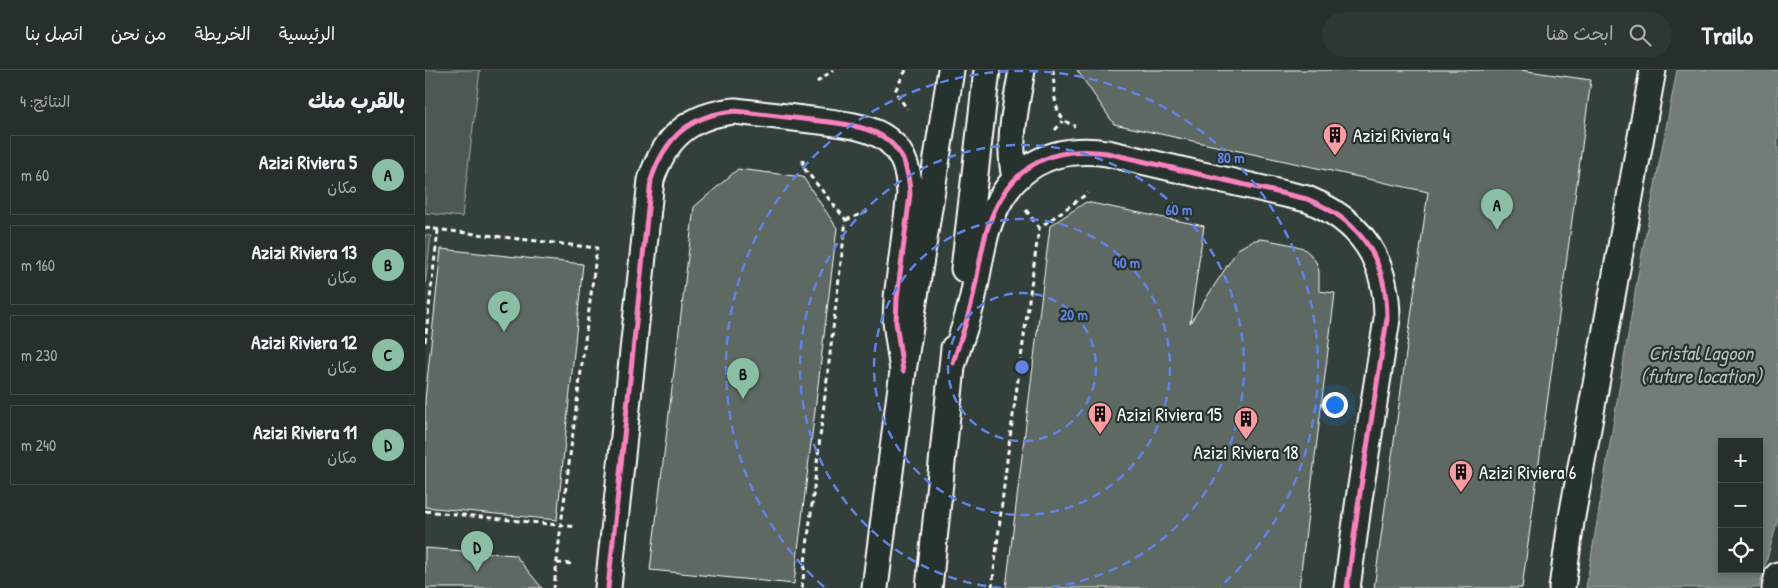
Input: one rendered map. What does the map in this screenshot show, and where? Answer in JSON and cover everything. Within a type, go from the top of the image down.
[{"type":"street","points":[[875,588],[903,371],[951,70]]},
{"type":"street","points":[[929,588],[987,70]]},
{"type":"street","points":[[1015,178],[1011,135],[1021,70]]},
{"type":"street","points":[[1562,588],[1571,522],[1653,70]]},
{"type":"street","points":[[608,588],[651,180],[664,149],[688,125],[719,113],[735,111],[863,126],[884,137],[895,148],[907,170],[909,182],[897,298],[898,347],[903,371]]},
{"type":"street","points":[[953,364],[970,306],[991,218],[1006,190],[1015,178],[1039,162],[1059,154],[1075,151],[1107,153],[1307,199],[1323,205],[1351,225],[1373,252],[1385,284],[1387,301],[1387,319],[1347,588]]},
{"type":"street","points":[[1775,588],[1778,575]]},
{"type":"path","points":[[817,82],[833,70]]},
{"type":"path","points":[[907,70],[895,91],[907,109]]},
{"type":"path","points":[[1053,70],[1059,116],[1068,124],[1083,128]]},
{"type":"path","points":[[802,588],[846,220],[803,167],[803,157]]},
{"type":"path","points":[[1039,228],[1088,193]]},
{"type":"path","points":[[846,220],[871,210]]},
{"type":"path","points":[[992,588],[1008,452],[1039,228],[1027,210]]},
{"type":"path","points":[[425,228],[597,248],[554,588]]},
{"type":"path","points":[[425,342],[438,230]]},
{"type":"path","points":[[425,512],[577,527]]},
{"type":"path","points":[[557,563],[573,564]]},
{"type":"shaded area","points":[[425,70],[480,70],[462,217],[425,213]]},
{"type":"shaded area","points":[[425,235],[431,236],[425,287]]},
{"type":"water","name":"Cristal Lagoon (future location)","points":[[1677,70],[1778,70],[1778,519],[1759,588],[1586,588],[1638,275]]},
{"type":"building","points":[[1077,70],[1520,70],[1591,80],[1522,588],[1374,588],[1428,192],[1114,124]]},
{"type":"building","points":[[738,169],[803,177],[837,228],[794,584],[650,570],[694,207]]},
{"type":"building","points":[[1086,202],[1204,226],[1190,323],[1238,249],[1260,239],[1303,248],[1316,262],[1319,271],[1319,291],[1335,293],[1299,588],[1006,588],[1050,226]]},
{"type":"building","points":[[441,249],[583,264],[557,520],[425,507],[425,400]]},
{"type":"building","points":[[425,548],[515,555],[542,588],[425,588]]},
{"type":"cycle path","points":[[608,588],[651,180],[664,152],[681,131],[705,117],[735,111],[848,125],[879,134],[892,143],[901,155],[907,172],[910,194],[897,298],[896,322],[903,371]]},
{"type":"cycle path","points":[[953,363],[970,309],[986,233],[994,212],[1004,194],[1016,179],[1030,167],[1046,159],[1064,153],[1084,151],[1107,153],[1307,199],[1326,208],[1343,219],[1368,245],[1382,278],[1386,298],[1387,319],[1347,588]]},
{"type":"place","name":"Azizi Riviera 4","points":[[1335,156]]},
{"type":"place","name":"Azizi Riviera 5","points":[[1497,230]]},
{"type":"place","name":"Azizi Riviera 12","points":[[504,332]]},
{"type":"place","name":"Azizi Riviera 13","points":[[743,399]]},
{"type":"place","name":"Azizi Riviera 15","points":[[1100,435]]},
{"type":"place","name":"Azizi Riviera 18","points":[[1246,440]]},
{"type":"place","name":"Azizi Riviera 6","points":[[1461,493]]},
{"type":"place","name":"Azizi Riviera 11","points":[[477,572]]}]
